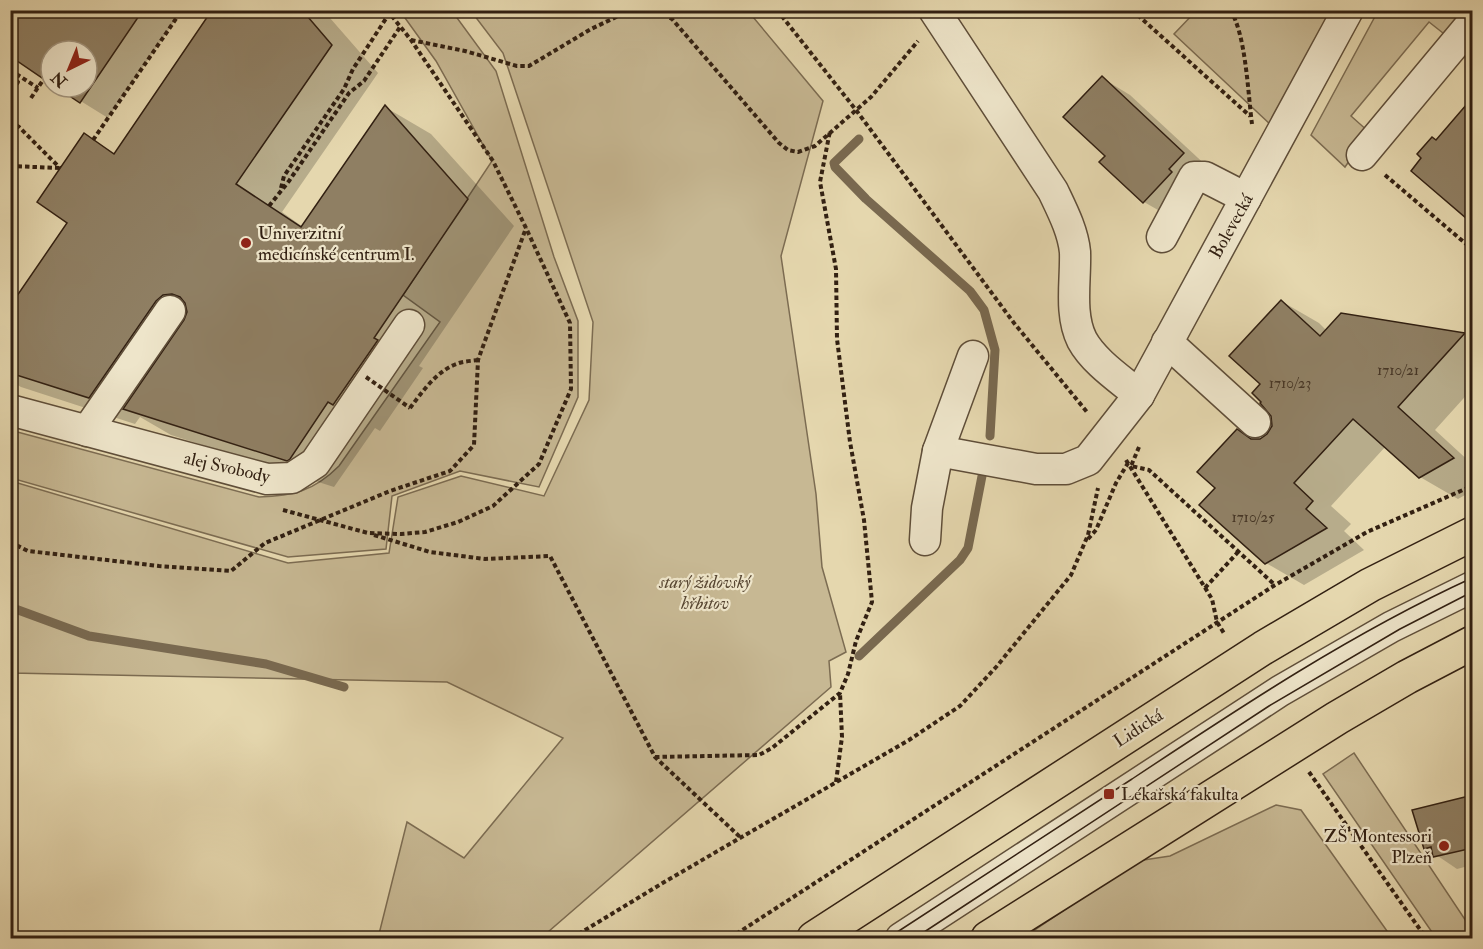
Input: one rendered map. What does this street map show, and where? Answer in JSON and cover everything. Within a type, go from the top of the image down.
[{"type":"main road","name":"Lidická","points":[[813,939],[1272,642],[1370,585],[1473,534]]},
{"type":"main road","points":[[988,939],[1407,677],[1473,643]]},
{"type":"street","name":"Bolevecká","points":[[938,451],[1035,469],[1066,469],[1088,460],[1108,437],[1138,395],[1348,10]]},
{"type":"street","points":[[936,14],[1053,191],[1063,211],[1074,249],[1077,327],[1083,341],[1092,354],[1138,395]]},
{"type":"street","points":[[1362,155],[1473,23]]},
{"type":"street","points":[[1162,237],[1194,177],[1205,177],[1246,198]]},
{"type":"street","points":[[87,431],[170,311]]},
{"type":"street","name":"alej Svobody","points":[[10,410],[267,479],[292,478],[315,463],[409,325]]},
{"type":"street","points":[[1167,342],[1255,422]]},
{"type":"street","points":[[924,540],[927,508],[938,451],[973,356]]},
{"type":"street","points":[[901,939],[1281,691],[1391,627],[1473,586]]},
{"type":"path","points":[[93,140],[182,10]]},
{"type":"path","points":[[411,40],[465,51],[517,66],[529,66],[591,29],[631,10]]},
{"type":"path","points":[[657,10],[672,19],[779,143],[788,150],[798,152],[815,146],[871,97],[936,14]]},
{"type":"path","points":[[777,10],[856,110],[1014,323],[1130,464],[1212,598],[1217,622]]},
{"type":"path","points":[[1132,10],[1251,117]]},
{"type":"path","points":[[1230,10],[1236,19],[1241,45],[1252,128]]},
{"type":"path","points":[[280,189],[284,176],[344,89],[353,69],[389,14]]},
{"type":"path","points":[[269,206],[280,189],[289,181],[349,93],[364,81],[400,27]]},
{"type":"path","points":[[10,70],[38,88],[31,98]]},
{"type":"path","points":[[10,77],[18,82],[15,87]]},
{"type":"path","points":[[10,120],[19,126],[60,168],[11,167]]},
{"type":"path","points":[[830,131],[820,182],[836,269],[837,339],[850,442],[864,520],[872,602],[856,641],[848,675],[840,693],[842,737],[836,783]]},
{"type":"path","points":[[1362,155],[1473,249]]},
{"type":"path","points":[[366,377],[410,408],[441,372],[460,362],[478,360]]},
{"type":"path","points":[[572,939],[740,837],[909,740],[960,706],[998,666],[1071,575],[1086,542],[1108,437]]},
{"type":"path","points":[[1086,542],[1096,530],[1116,483],[1130,464]]},
{"type":"path","points":[[1130,464],[1149,470],[1275,585]]},
{"type":"path","points":[[730,939],[1275,585],[1367,532],[1473,486]]},
{"type":"path","points":[[368,533],[430,552],[452,555],[485,559],[549,556],[655,757],[740,837]]},
{"type":"path","points":[[1205,588],[1238,552]]},
{"type":"path","points":[[655,757],[759,755],[772,748],[840,693]]},
{"type":"path","points":[[1294,746],[1315,781],[1426,939]]},
{"type":"green space","points":[[400,11],[452,11],[496,71],[554,257],[578,321],[578,397],[539,487],[460,471],[392,496],[386,549],[288,557],[11,478],[10,430],[259,497],[293,493],[312,487],[339,466],[440,322],[403,295],[492,161],[436,61]]},
{"type":"green space","name":"starý židovský hřbitov","points":[[471,11],[748,11],[823,101],[781,256],[816,494],[822,567],[846,652],[829,661],[831,687],[541,938],[378,938],[407,822],[464,858],[563,738],[447,682],[11,673],[11,481],[288,563],[389,553],[398,497],[461,476],[544,496],[589,400],[593,322],[503,53]]},
{"type":"green space","points":[[1196,11],[1332,11],[1273,127],[1174,34]]},
{"type":"green space","points":[[1378,11],[1465,11],[1448,37],[1429,22],[1351,116],[1369,132],[1345,167],[1311,135]]},
{"type":"green space","points":[[1472,274],[1472,475],[1471,475],[1468,278]]},
{"type":"green space","points":[[1354,753],[1472,930],[1472,938],[1436,938],[1323,774]]},
{"type":"green space","points":[[1276,805],[1301,810],[1392,938],[1023,938],[1137,861],[1170,856]]},
{"type":"building","points":[[10,10],[143,10],[99,75],[99,39],[39,39],[39,76],[10,56]]},
{"type":"building","name":"Univerzitní medicínské centrum I.","points":[[212,10],[302,10],[332,45],[236,184],[301,227],[385,105],[468,199],[374,338],[378,340],[333,405],[328,402],[287,461],[123,409],[184,320],[187,312],[185,303],[180,297],[172,294],[163,295],[156,301],[89,398],[10,373],[10,306],[67,223],[37,202],[84,133],[114,154]]},
{"type":"building","points":[[1102,76],[1184,153],[1169,169],[1172,172],[1143,203],[1099,162],[1105,156],[1063,117]]},
{"type":"building","points":[[1473,97],[1473,224],[1411,171],[1421,158],[1417,154],[1432,137],[1436,140]]},
{"type":"building","points":[[1281,300],[1320,336],[1341,313],[1465,333],[1398,407],[1454,458],[1419,478],[1353,419],[1294,483],[1313,501],[1306,509],[1327,528],[1265,564],[1199,505],[1215,488],[1197,472],[1237,429],[1251,439],[1260,439],[1272,426],[1271,416],[1252,393],[1260,384],[1229,356]]},
{"type":"building","points":[[1473,795],[1473,848],[1433,857],[1431,847],[1424,849],[1412,810]]},
{"type":"waterway","points":[[859,139],[834,163],[835,167],[866,199],[970,291],[984,310],[995,350],[990,436]]},
{"type":"waterway","points":[[859,656],[960,560],[968,548],[982,476]]},
{"type":"waterway","points":[[10,607],[89,636],[266,664],[344,687]]},
{"type":"tram line","points":[[888,938],[1298,672],[1384,622],[1472,578]]},
{"type":"tram line","points":[[915,938],[1269,706],[1400,629],[1472,592]]},
{"type":"place","name":"Univerzitní medicínské centrum I.","points":[[246,243]]},
{"type":"place","name":"Lékařská fakulta","points":[[1109,794]]},
{"type":"place","name":"ZŠ Montessori Plzeň","points":[[1444,846]]}]
